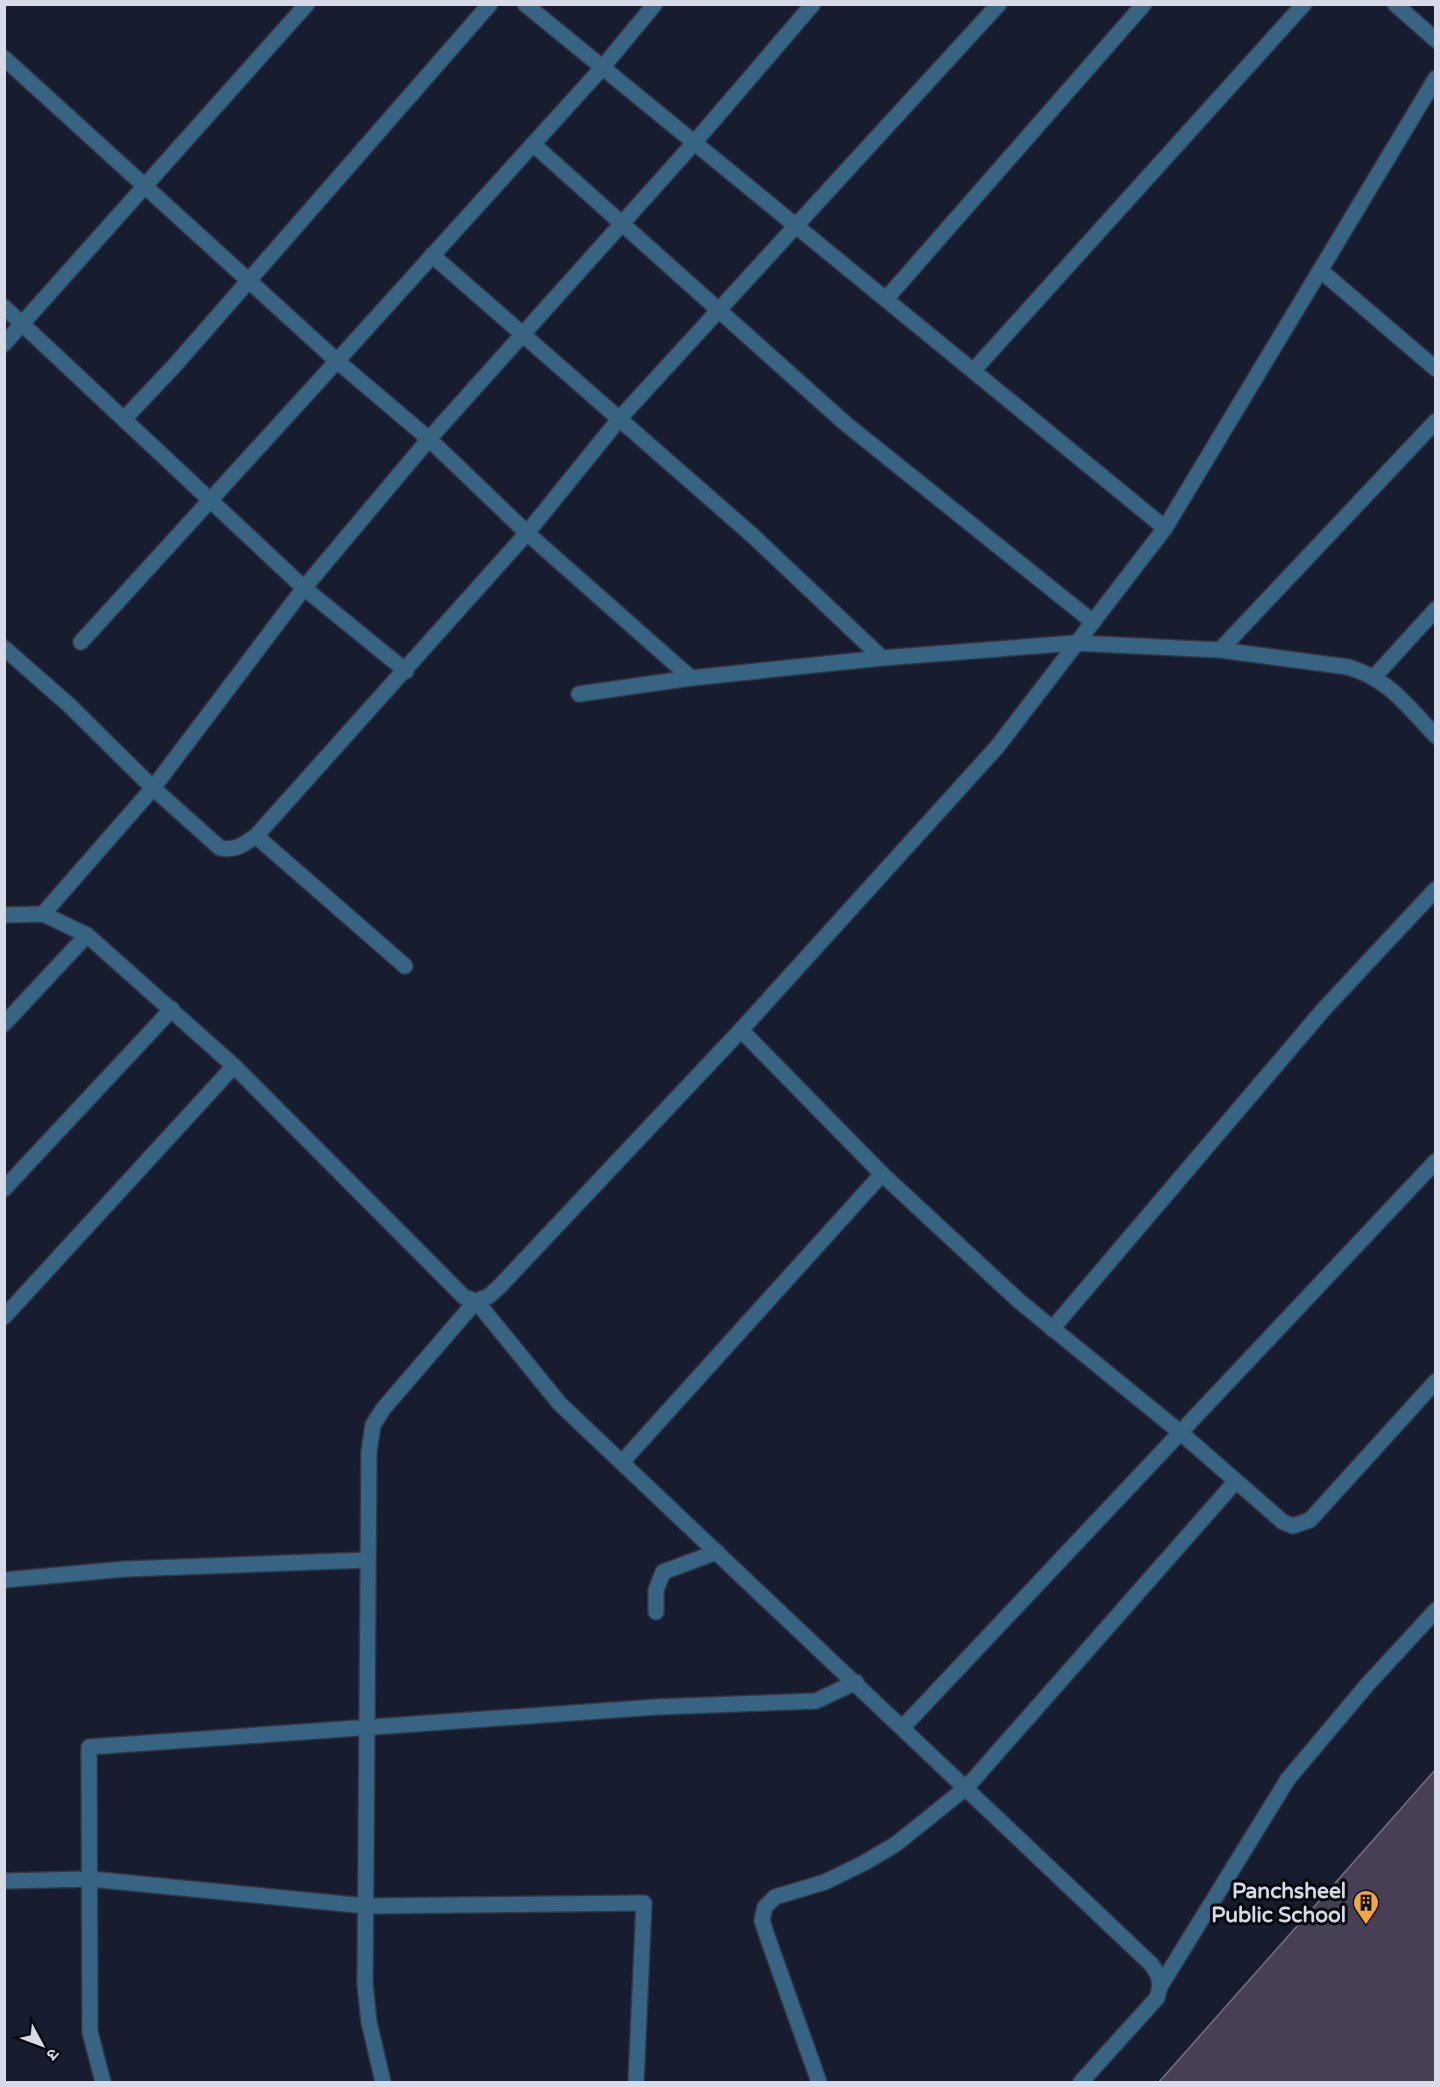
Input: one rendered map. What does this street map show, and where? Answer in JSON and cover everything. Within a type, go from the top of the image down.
[{"type":"street","points":[[4,344],[307,4]]},
{"type":"street","points":[[124,419],[490,4]]},
{"type":"street","points":[[525,4],[1165,528]]},
{"type":"street","points":[[81,642],[602,68],[655,4]]},
{"type":"street","points":[[43,914],[153,788],[304,588],[429,439],[621,225],[813,4]]},
{"type":"street","points":[[4,648],[69,705],[153,788],[220,848],[230,850],[240,847],[256,836],[406,671],[527,533],[620,418],[999,4]]},
{"type":"street","points":[[886,299],[1144,4]]},
{"type":"street","points":[[973,371],[1304,4]]},
{"type":"street","points":[[1395,4],[1436,40]]},
{"type":"street","points":[[4,58],[337,361],[429,439],[527,533],[691,678]]},
{"type":"street","points":[[382,2082],[369,2022],[365,1984],[369,1450],[373,1425],[383,1409],[476,1301],[489,1296],[500,1286],[741,1030],[997,747],[1165,528],[1436,78]]},
{"type":"street","points":[[532,144],[846,424],[1092,622]]},
{"type":"street","points":[[432,255],[752,535],[882,658]]},
{"type":"street","points":[[1320,270],[1436,369]]},
{"type":"street","points":[[4,306],[304,588],[406,671]]},
{"type":"street","points":[[1220,650],[1436,421]]},
{"type":"street","points":[[1375,676],[1436,609]]},
{"type":"street","points":[[579,694],[691,678],[882,658],[1075,643],[1220,650],[1348,667],[1375,676],[1436,736]]},
{"type":"street","points":[[256,836],[405,966]]},
{"type":"street","points":[[1052,1329],[1324,1009],[1436,889]]},
{"type":"street","points":[[4,915],[43,914],[87,935],[234,1066],[464,1297],[476,1301],[560,1404],[623,1461],[1151,1964],[1160,1976],[1161,1985]]},
{"type":"street","points":[[4,1024],[87,935]]},
{"type":"street","points":[[4,1189],[172,1009]]},
{"type":"street","points":[[741,1030],[882,1174],[1052,1329],[1181,1433],[1283,1522],[1293,1526],[1302,1525],[1310,1520],[1436,1381]]},
{"type":"street","points":[[4,1317],[234,1066]]},
{"type":"street","points":[[903,1727],[1436,1161]]},
{"type":"street","points":[[623,1461],[882,1174]]},
{"type":"street","points":[[819,2082],[766,1934],[762,1920],[765,1907],[775,1898],[825,1882],[896,1844],[967,1787],[1236,1481]]},
{"type":"street","points":[[656,1612],[656,1590],[663,1572],[717,1552]]},
{"type":"street","points":[[4,1580],[125,1569],[368,1560]]},
{"type":"street","points":[[1081,2082],[1157,1998],[1161,1985],[1288,1779],[1367,1685],[1436,1610]]},
{"type":"street","points":[[103,2082],[90,2032],[89,1747],[657,1707],[816,1701],[856,1682]]},
{"type":"street","points":[[4,1881],[90,1879],[366,1906],[644,1903],[636,2082]]},
{"type":"building","name":"Panchsheel Public School","points":[[1436,1769],[1436,2082],[1159,2082]]},
{"type":"place","name":"Panchsheel Public School","points":[[1366,1926]]}]
